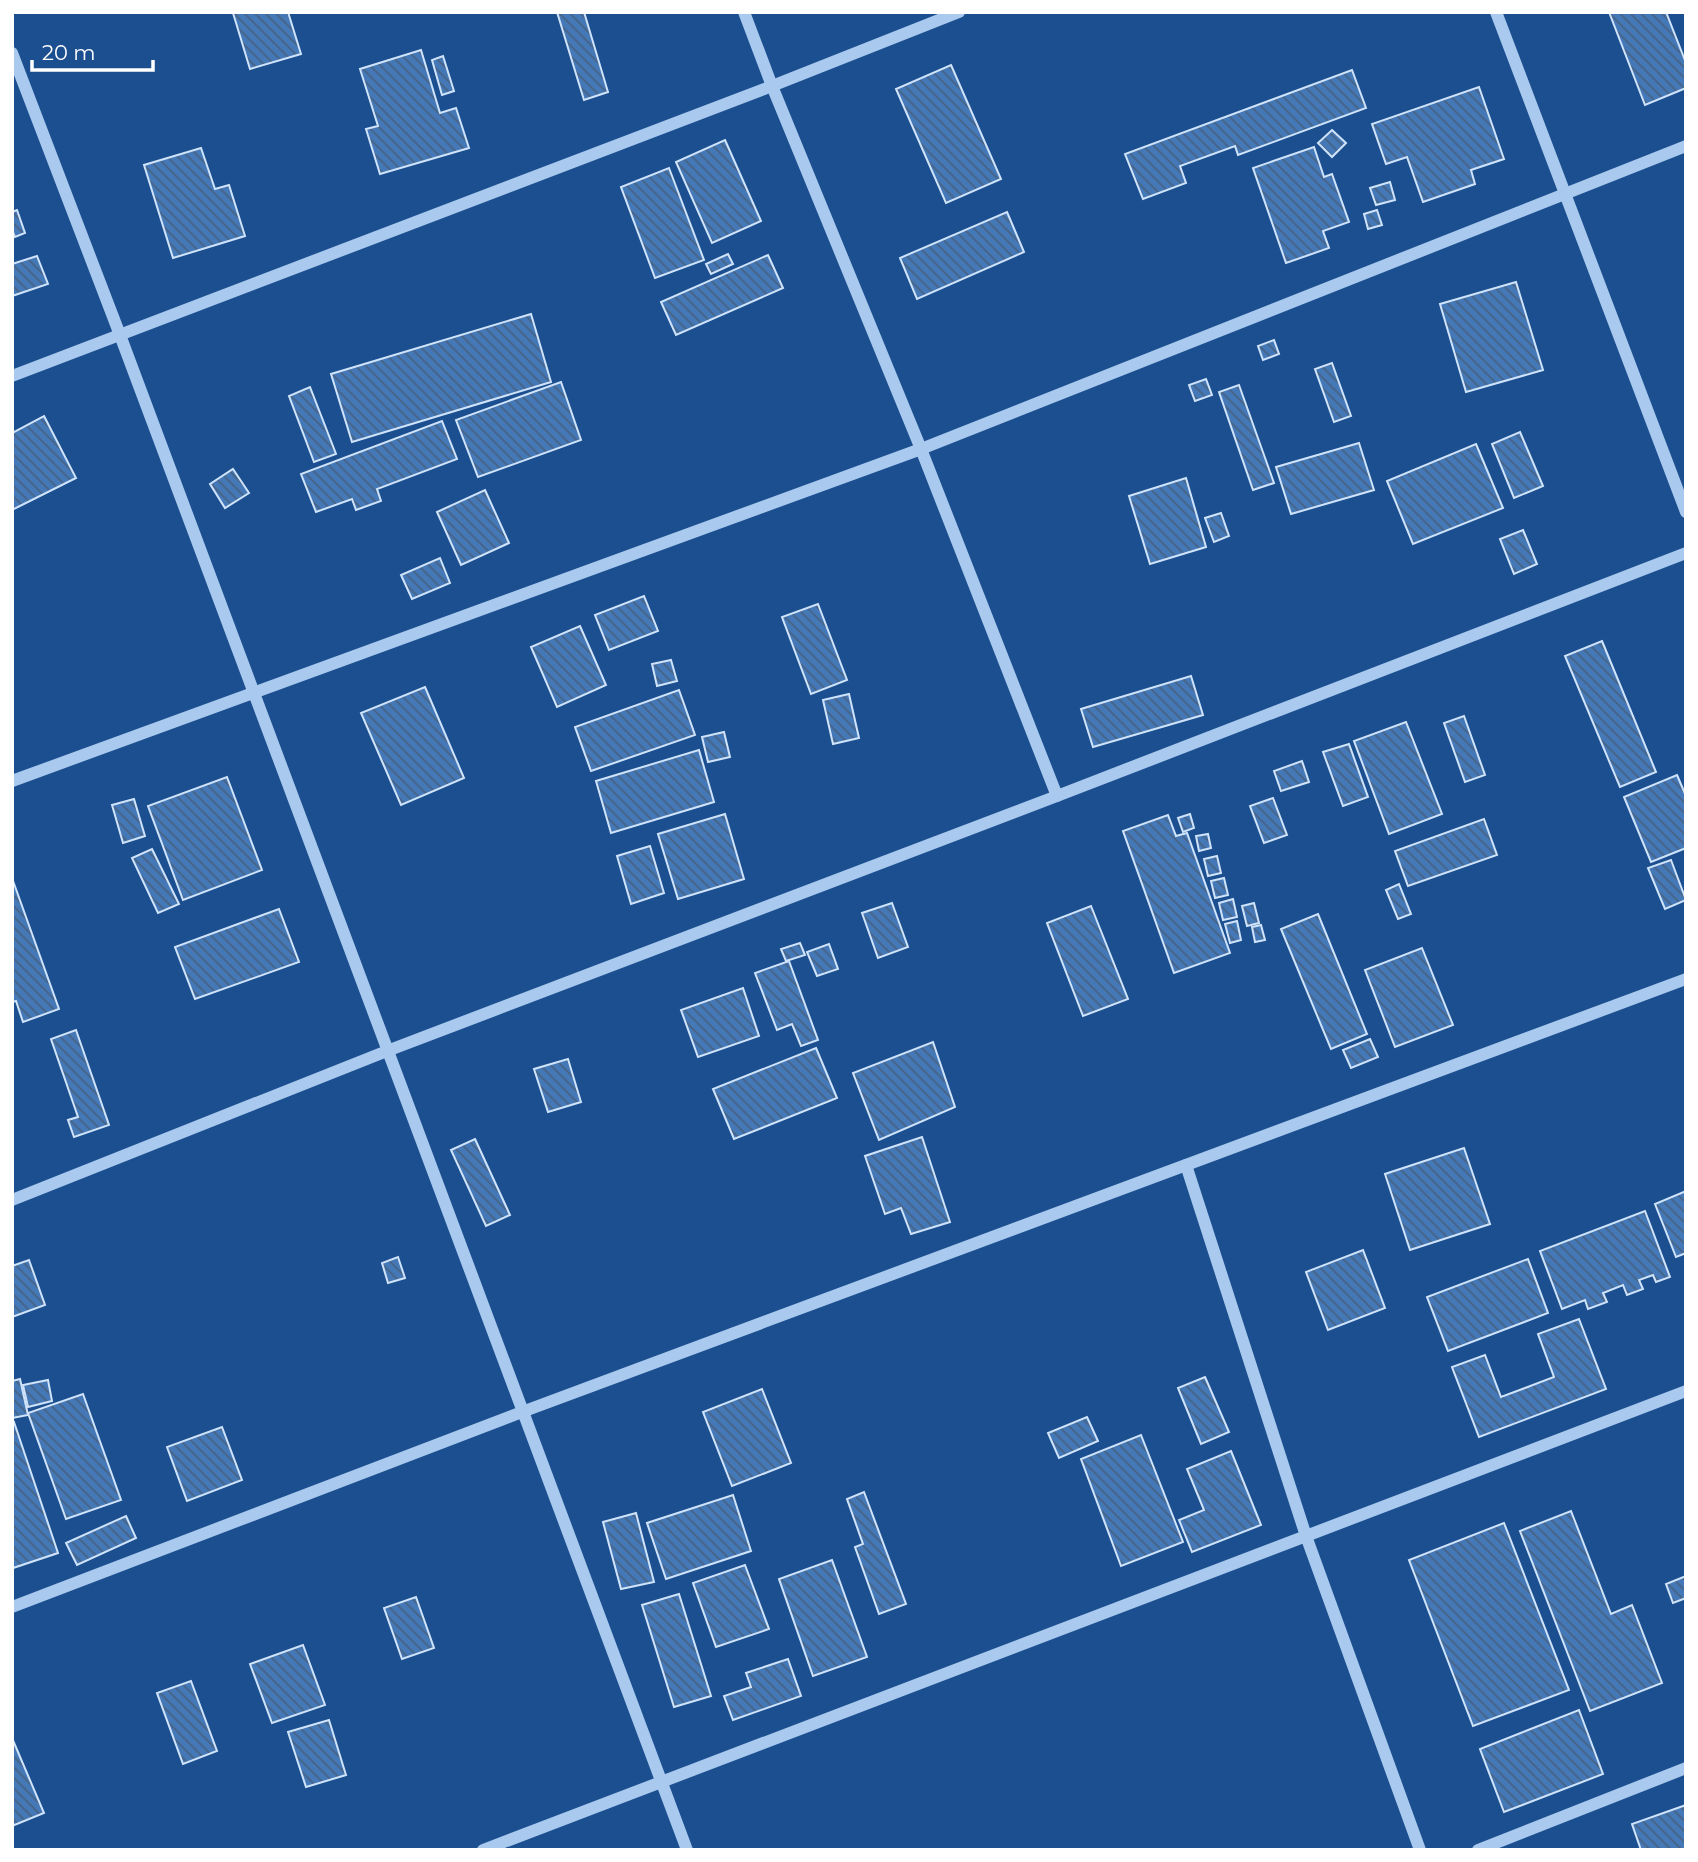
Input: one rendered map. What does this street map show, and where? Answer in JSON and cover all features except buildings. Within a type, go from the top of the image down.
[{"type":"street","points":[[744,12],[1056,796]]},
{"type":"street","points":[[12,376],[960,12]]},
{"type":"street","points":[[1496,12],[1686,512]]},
{"type":"street","points":[[12,53],[687,1850]]},
{"type":"street","points":[[12,781],[920,449],[1686,146]]},
{"type":"street","points":[[12,1200],[387,1051],[1686,553]]},
{"type":"street","points":[[12,1606],[523,1412],[1686,979]]},
{"type":"street","points":[[1186,1165],[1306,1536],[1420,1850]]},
{"type":"street","points":[[482,1850],[1686,1391]]},
{"type":"street","points":[[1478,1850],[1686,1768]]}]
